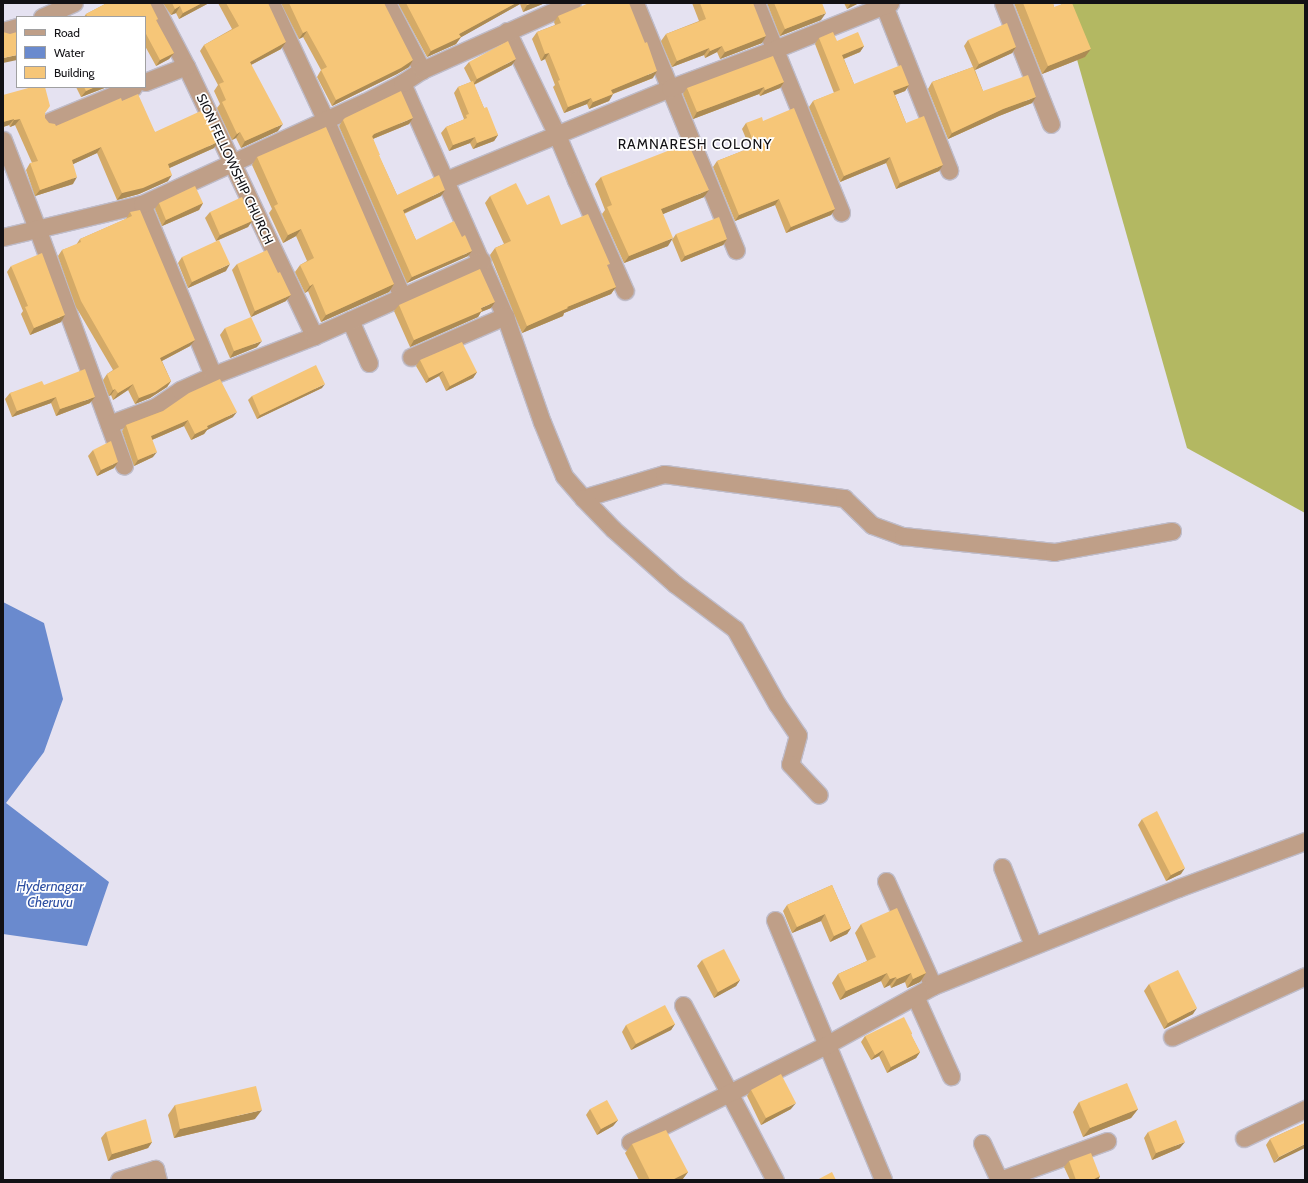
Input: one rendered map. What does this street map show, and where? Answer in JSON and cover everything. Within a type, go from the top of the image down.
[{"type":"street","points":[[44,16],[74,3]]},
{"type":"street","name":"SION FELLOWSHIP CHURCH","points":[[153,3],[186,66],[314,336]]},
{"type":"street","points":[[272,3],[325,119],[402,296]]},
{"type":"street","points":[[387,3],[422,70]]},
{"type":"street","points":[[3,237],[142,204],[365,102],[402,83],[422,70],[572,3]]},
{"type":"street","points":[[635,3],[670,88],[688,138],[736,250]]},
{"type":"street","points":[[756,3],[841,212]]},
{"type":"street","points":[[1003,3],[1051,124]]},
{"type":"street","points":[[446,180],[670,88],[775,49],[886,4],[949,170]]},
{"type":"street","points":[[3,31],[16,27]]},
{"type":"street","points":[[507,31],[557,135],[625,291]]},
{"type":"street","points":[[146,82],[186,66]]},
{"type":"street","points":[[402,83],[482,261],[505,316],[542,422],[564,476],[613,529],[675,584],[735,629],[777,704],[798,734],[790,764],[819,794]]},
{"type":"street","points":[[50,121],[131,88]]},
{"type":"street","points":[[3,140],[37,228],[124,466]]},
{"type":"street","points":[[142,204],[212,375]]},
{"type":"street","points":[[109,424],[155,407],[180,390],[212,375],[314,336],[482,261]]},
{"type":"street","points":[[411,357],[505,316]]},
{"type":"street","points":[[350,320],[370,363]]},
{"type":"street","points":[[583,498],[664,474],[844,498],[872,525],[903,536],[911,537],[1054,552],[1172,531]]},
{"type":"street","points":[[630,1142],[826,1045],[933,986],[1178,888],[1305,841]]},
{"type":"street","points":[[1002,867],[1034,946]]},
{"type":"street","points":[[886,881],[933,986]]},
{"type":"street","points":[[775,920],[883,1180]]},
{"type":"street","points":[[1172,1037],[1305,976]]},
{"type":"street","points":[[915,996],[951,1076]]},
{"type":"street","points":[[683,1005],[775,1180]]},
{"type":"street","points":[[1244,1138],[1305,1109]]},
{"type":"street","points":[[982,1143],[1000,1180],[1107,1141]]},
{"type":"street","points":[[119,1180],[155,1169],[158,1180]]},
{"type":"green space","points":[[1061,3],[1305,3],[1305,513],[1187,448]]},
{"type":"water","name":"Hydernagar Cheruvu","points":[[3,602],[44,623],[63,699],[44,752],[6,803],[109,882],[87,946],[3,934]]},
{"type":"building","points":[[107,3],[150,3],[158,19],[156,20],[174,53],[160,60],[146,34],[146,16],[87,16],[86,14]]},
{"type":"building","points":[[172,3],[202,3],[183,13],[180,6],[175,9]]},
{"type":"building","points":[[226,3],[268,3],[286,42],[250,62],[283,124],[245,141],[240,132],[237,134],[222,102],[226,100],[219,84],[224,82],[204,45],[239,26]]},
{"type":"building","points":[[289,3],[384,3],[413,60],[401,68],[336,100],[321,70],[327,67],[307,31],[303,33]]},
{"type":"building","points":[[406,3],[516,3],[459,34],[461,37],[431,51]]},
{"type":"building","points":[[589,3],[629,3],[645,43],[647,42],[657,71],[611,90],[613,94],[593,102],[591,98],[568,107],[558,81],[560,80],[549,53],[545,54],[537,32],[561,23],[558,16]]},
{"type":"building","points":[[700,3],[753,3],[766,36],[725,52],[722,46],[710,51],[709,48],[677,61],[666,34],[706,19]]},
{"type":"building","points":[[774,3],[822,3],[826,13],[785,29]]},
{"type":"building","points":[[1023,3],[1053,3],[1054,7],[1065,3],[1072,3],[1091,49],[1048,66]]},
{"type":"building","points":[[1007,23],[1016,47],[979,64],[968,40]]},
{"type":"building","points":[[3,32],[10,34],[16,32],[16,55],[3,58]]},
{"type":"building","points":[[833,32],[837,41],[858,32],[864,46],[842,55],[854,84],[901,65],[909,85],[893,91],[906,123],[924,116],[943,165],[900,183],[890,157],[844,176],[813,101],[840,90],[819,38]]},
{"type":"building","points":[[508,41],[516,59],[477,79],[469,62]]},
{"type":"building","points":[[773,56],[784,82],[765,90],[764,87],[697,112],[687,88]]},
{"type":"building","points":[[973,67],[983,91],[1028,75],[1036,97],[1003,109],[952,133],[932,82]]},
{"type":"building","points":[[473,81],[484,108],[487,107],[498,135],[477,143],[475,137],[453,145],[446,127],[467,118],[466,115],[469,114],[458,87]]},
{"type":"building","points":[[28,88],[45,88],[50,106],[45,113],[45,118],[49,123],[55,124],[56,126],[121,98],[122,101],[138,94],[155,132],[203,110],[218,142],[168,164],[172,175],[143,188],[122,193],[101,147],[72,160],[77,177],[40,190],[30,163],[38,161],[20,119],[3,122],[3,95]]},
{"type":"building","points":[[84,88],[93,88],[86,91]]},
{"type":"building","points":[[401,91],[413,118],[372,136],[379,155],[397,195],[439,175],[445,190],[403,210],[416,240],[454,221],[462,237],[465,235],[472,251],[412,277],[343,120]]},
{"type":"building","points":[[794,108],[835,209],[791,227],[779,199],[739,215],[717,161],[755,146],[746,123],[762,117],[763,121]]},
{"type":"building","points":[[326,127],[394,284],[326,315],[313,284],[310,286],[300,265],[314,258],[301,229],[288,235],[274,206],[278,204],[257,157]]},
{"type":"building","points":[[688,143],[709,190],[661,209],[673,238],[629,256],[607,207],[612,205],[601,177]]},
{"type":"building","points":[[516,183],[527,205],[549,195],[561,225],[588,214],[610,264],[607,265],[616,287],[567,307],[568,308],[527,326],[495,248],[511,241],[490,196]]},
{"type":"building","points":[[195,186],[203,203],[166,220],[159,203]]},
{"type":"building","points":[[242,197],[252,221],[220,235],[210,212]]},
{"type":"building","points":[[140,210],[195,340],[160,358],[171,381],[155,392],[139,398],[133,384],[118,393],[115,389],[113,390],[107,374],[119,367],[81,301],[62,250],[81,242],[80,239],[132,216],[130,212]]},
{"type":"building","points":[[719,217],[727,239],[685,256],[676,234]]},
{"type":"building","points":[[219,240],[230,264],[192,282],[182,257]]},
{"type":"building","points":[[267,250],[291,295],[255,311],[237,264]]},
{"type":"building","points":[[42,253],[65,315],[34,328],[25,307],[28,306],[11,266]]},
{"type":"building","points":[[480,269],[495,302],[481,308],[482,311],[414,340],[399,305]]},
{"type":"building","points":[[251,317],[262,341],[234,351],[225,328]]},
{"type":"building","points":[[462,342],[477,372],[450,386],[443,371],[429,378],[420,360]]},
{"type":"building","points":[[316,365],[325,384],[260,415],[252,396]]},
{"type":"building","points":[[85,369],[95,397],[60,409],[56,397],[17,411],[10,393],[42,381],[44,385]]},
{"type":"building","points":[[220,379],[237,412],[207,426],[208,428],[195,434],[188,420],[151,436],[157,452],[138,460],[126,425],[163,411],[189,393]]},
{"type":"building","points":[[111,441],[118,462],[101,470],[93,450]]},
{"type":"building","points":[[1157,811],[1185,868],[1171,875],[1142,819]]},
{"type":"building","points":[[832,885],[851,928],[834,936],[825,914],[797,927],[787,905]]},
{"type":"building","points":[[897,908],[926,973],[913,979],[911,973],[897,979],[896,977],[890,979],[887,973],[846,991],[838,974],[876,957],[861,924]]},
{"type":"building","points":[[724,949],[740,980],[718,992],[702,960]]},
{"type":"building","points":[[1178,970],[1197,1008],[1168,1023],[1149,984]]},
{"type":"building","points":[[665,1005],[675,1024],[636,1044],[626,1025]]},
{"type":"building","points":[[904,1017],[920,1052],[891,1067],[883,1050],[875,1055],[865,1036]]},
{"type":"building","points":[[781,1074],[796,1103],[766,1118],[751,1090]]},
{"type":"building","points":[[1127,1083],[1138,1109],[1090,1128],[1079,1102]]},
{"type":"building","points":[[256,1086],[262,1110],[180,1129],[175,1105]]},
{"type":"building","points":[[607,1100],[618,1120],[601,1129],[590,1109]]},
{"type":"building","points":[[146,1119],[152,1142],[112,1154],[106,1132]]},
{"type":"building","points":[[1176,1120],[1185,1142],[1156,1153],[1148,1132]]},
{"type":"building","points":[[1305,1123],[1305,1144],[1279,1157],[1270,1139]]},
{"type":"building","points":[[666,1130],[688,1172],[672,1180],[650,1180],[632,1144]]},
{"type":"building","points":[[1091,1153],[1100,1176],[1092,1180],[1076,1180],[1069,1161]]},
{"type":"building","points":[[832,1172],[836,1180],[817,1180]]},
{"type":"district","name":"RAMNARESH COLONY","points":[[695,144]]}]
